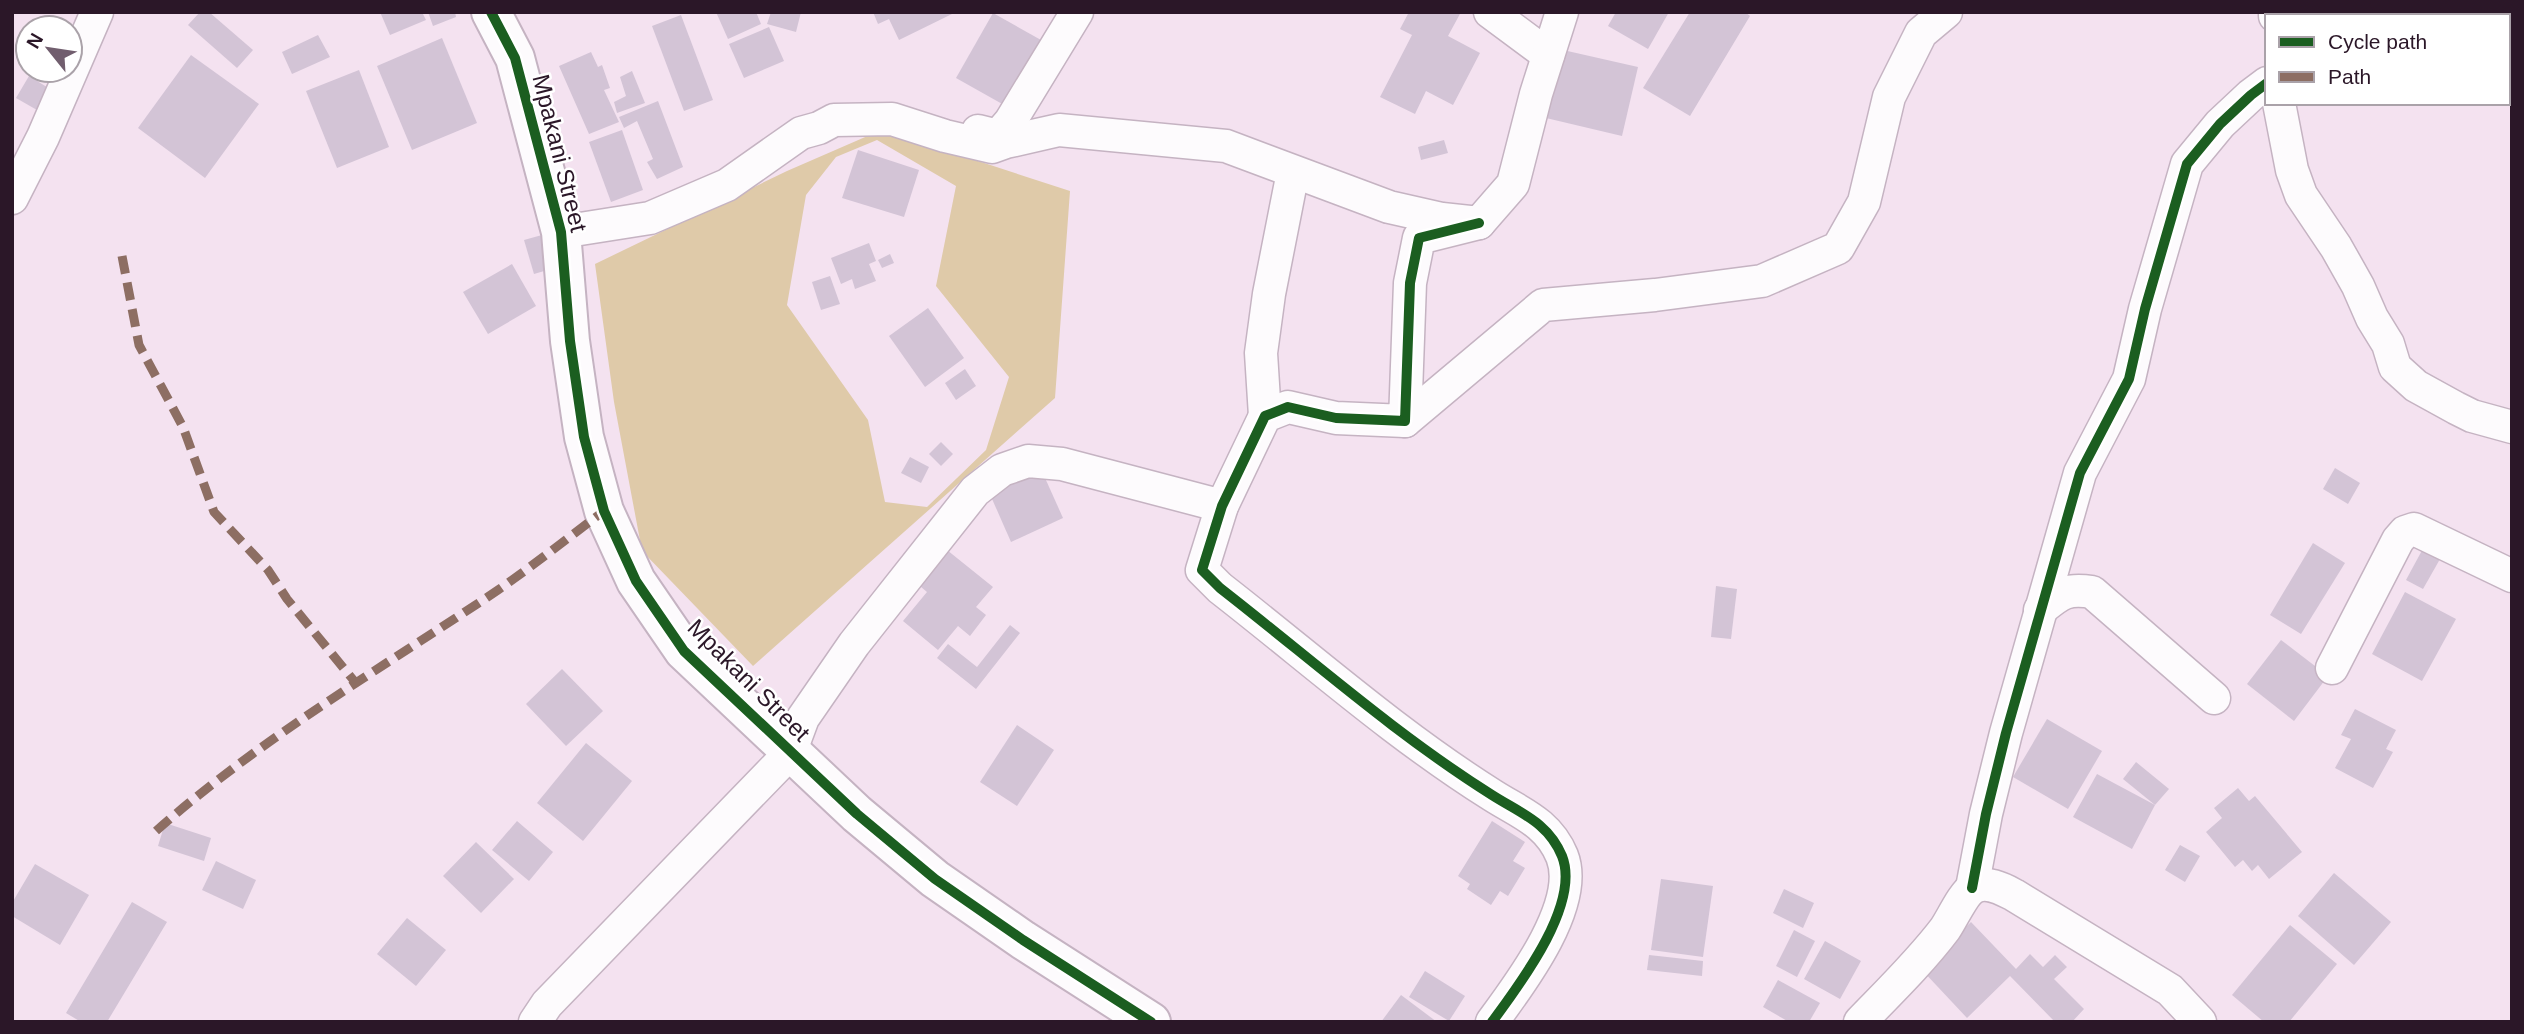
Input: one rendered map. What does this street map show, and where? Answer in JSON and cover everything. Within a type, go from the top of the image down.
[{"type":"street","points":[[12,198],[43,137],[97,12]]},
{"type":"street","name":"Mpakani Street","points":[[491,12],[515,58],[561,232],[570,341],[584,437],[604,511],[636,581],[684,651],[858,814],[935,879],[1023,940],[1151,1022]]},
{"type":"street","points":[[820,112],[891,105],[998,136],[1010,122],[1077,12]]},
{"type":"street","points":[[1490,12],[1548,55]]},
{"type":"street","points":[[1405,421],[1410,284],[1419,238],[1479,223],[1513,184],[1562,12]]},
{"type":"street","points":[[1265,416],[1288,407],[1336,418],[1405,421],[1543,305],[1655,295],[1762,281],[1838,248],[1864,202],[1889,97],[1921,33],[1946,12]]},
{"type":"street","points":[[1860,1022],[1946,928],[1972,888],[1986,814],[2006,733],[2080,474],[2129,379],[2145,309],[2186,164],[2220,124],[2265,84]]},
{"type":"street","points":[[2279,105],[2292,170],[2301,195],[2358,286],[2372,318],[2388,344],[2395,367],[2416,386],[2456,408],[2472,416],[2512,427]]},
{"type":"street","points":[[561,232],[650,218],[727,185],[792,138],[834,120],[892,120],[992,147],[1059,130],[1226,146],[1389,207],[1442,219],[1479,223]]},
{"type":"street","points":[[1293,172],[1269,294],[1261,353],[1265,416],[1222,506],[1202,570],[1220,588],[1366,707],[1447,766],[1544,826],[1563,857],[1566,893],[1552,931],[1492,1022]]},
{"type":"street","points":[[534,1022],[547,1004],[790,753],[803,718],[854,644],[975,491],[1002,470],[1028,461],[1062,464],[1222,506]]},
{"type":"street","points":[[2332,668],[2398,540],[2405,532],[2414,529],[2512,576]]},
{"type":"street","points":[[2040,610],[2062,593],[2074,590],[2092,592],[2214,698]]},
{"type":"street","points":[[1972,888],[1982,885],[1997,887],[2014,895],[2170,990],[2200,1022]]},
{"type":"shaded area","points":[[879,131],[1070,191],[1055,398],[753,666],[642,551],[614,402],[595,264],[787,171]],"holes":[[[877,140],[956,186],[936,286],[1009,377],[986,450],[927,507],[885,502],[868,420],[787,305],[806,195],[836,157]]]},
{"type":"building","points":[[200,12],[209,12],[253,50],[237,68],[188,25]]},
{"type":"building","points":[[380,12],[422,12],[426,20],[390,35]]},
{"type":"building","points":[[428,12],[455,12],[456,17],[433,26]]},
{"type":"building","points":[[716,12],[756,12],[761,24],[728,39]]},
{"type":"building","points":[[771,12],[801,12],[796,32],[767,24]]},
{"type":"building","points":[[873,12],[952,14],[899,40],[889,19],[878,24]]},
{"type":"building","points":[[1409,12],[1461,12],[1448,36],[1480,53],[1453,105],[1426,91],[1415,114],[1380,97],[1412,35],[1400,29]]},
{"type":"building","points":[[1616,12],[1669,12],[1648,49],[1608,26]]},
{"type":"building","points":[[1690,12],[1745,12],[1750,16],[1690,116],[1643,88]]},
{"type":"building","points":[[993,13],[1041,40],[1004,105],[956,78]]},
{"type":"building","points":[[681,15],[713,100],[684,111],[652,26]]},
{"type":"building","points":[[769,27],[784,61],[744,78],[729,44]]},
{"type":"building","points":[[318,35],[330,57],[292,74],[282,52]]},
{"type":"building","points":[[442,38],[477,123],[412,150],[377,66]]},
{"type":"building","points":[[1563,50],[1638,67],[1622,136],[1546,118]]},
{"type":"building","points":[[591,52],[598,67],[602,65],[610,88],[604,90],[619,122],[589,134],[559,66]]},
{"type":"building","points":[[191,55],[259,104],[205,178],[138,128]]},
{"type":"building","points":[[359,70],[389,147],[337,168],[306,91]]},
{"type":"building","points":[[632,71],[645,103],[617,113],[614,102],[626,96],[620,77]]},
{"type":"building","points":[[24,84],[42,84],[50,89],[37,110],[16,98]]},
{"type":"building","points":[[658,101],[683,167],[657,179],[647,162],[653,159],[637,121],[624,128],[619,117]]},
{"type":"building","points":[[622,130],[643,190],[611,202],[589,142]]},
{"type":"building","points":[[1444,140],[1448,153],[1421,160],[1418,147]]},
{"type":"building","points":[[858,150],[919,170],[904,217],[842,198]]},
{"type":"building","points":[[542,235],[551,269],[534,274],[524,240]]},
{"type":"building","points":[[869,243],[876,261],[869,264],[876,281],[855,289],[852,279],[841,284],[831,258]]},
{"type":"building","points":[[890,254],[894,263],[882,268],[878,260]]},
{"type":"building","points":[[512,264],[536,306],[488,334],[463,292]]},
{"type":"building","points":[[830,276],[840,304],[821,310],[812,282]]},
{"type":"building","points":[[928,308],[964,358],[925,387],[889,336]]},
{"type":"building","points":[[965,369],[976,386],[956,400],[945,383]]},
{"type":"building","points":[[941,442],[953,454],[941,466],[929,454]]},
{"type":"building","points":[[910,457],[929,467],[921,483],[901,473]]},
{"type":"building","points":[[2335,468],[2360,483],[2348,504],[2323,489]]},
{"type":"building","points":[[1041,469],[1063,518],[1011,542],[989,492]]},
{"type":"building","points":[[2313,543],[2345,563],[2301,634],[2270,615]]},
{"type":"building","points":[[2426,543],[2444,552],[2423,589],[2406,580]]},
{"type":"building","points":[[942,546],[993,587],[976,607],[986,615],[970,636],[958,626],[938,650],[903,621],[927,592],[914,581]]},
{"type":"building","points":[[1716,586],[1737,589],[1731,639],[1711,637]]},
{"type":"building","points":[[2405,592],[2456,619],[2422,681],[2372,654]]},
{"type":"building","points":[[1010,625],[1020,633],[976,689],[937,658],[948,644],[977,667]]},
{"type":"building","points":[[2281,640],[2328,676],[2294,721],[2247,684]]},
{"type":"building","points":[[562,669],[603,711],[566,746],[526,704]]},
{"type":"building","points":[[2355,709],[2396,730],[2386,749],[2393,752],[2373,788],[2335,768],[2351,739],[2341,735]]},
{"type":"building","points":[[2047,719],[2102,751],[2068,809],[2013,777]]},
{"type":"building","points":[[1017,725],[1054,750],[1017,806],[980,782]]},
{"type":"building","points":[[586,743],[632,781],[583,841],[537,803]]},
{"type":"building","points":[[2136,762],[2169,789],[2155,805],[2123,779]]},
{"type":"building","points":[[2097,774],[2155,805],[2132,849],[2073,817]]},
{"type":"building","points":[[2238,788],[2249,801],[2255,796],[2302,852],[2269,879],[2258,865],[2252,871],[2243,860],[2235,867],[2206,832],[2222,818],[2214,808]]},
{"type":"building","points":[[517,821],[553,852],[529,881],[492,850]]},
{"type":"building","points":[[1492,821],[1525,842],[1513,861],[1525,868],[1508,896],[1500,891],[1491,905],[1467,889],[1470,884],[1458,876]]},
{"type":"building","points":[[165,823],[211,838],[204,861],[158,846]]},
{"type":"building","points":[[476,842],[514,879],[481,913],[443,876]]},
{"type":"building","points":[[2180,845],[2200,856],[2185,882],[2165,870]]},
{"type":"building","points":[[216,861],[256,880],[243,909],[202,890]]},
{"type":"building","points":[[35,864],[89,895],[60,945],[12,916],[12,903]]},
{"type":"building","points":[[2334,873],[2391,922],[2354,965],[2298,916]]},
{"type":"building","points":[[1661,879],[1713,886],[1703,957],[1651,950]]},
{"type":"building","points":[[1784,889],[1814,903],[1803,928],[1773,913]]},
{"type":"building","points":[[132,902],[167,922],[107,1022],[81,1022],[66,1013]]},
{"type":"building","points":[[407,918],[446,950],[416,986],[377,954]]},
{"type":"building","points":[[1971,922],[2016,969],[2030,954],[2043,967],[2055,955],[2067,967],[2054,979],[2084,1009],[2072,1022],[2055,1022],[2010,976],[1967,1018],[1922,970]]},
{"type":"building","points":[[2290,925],[2337,964],[2289,1022],[2264,1022],[2232,995]]},
{"type":"building","points":[[1794,930],[1815,941],[1797,977],[1776,966]]},
{"type":"building","points":[[1825,941],[1861,961],[1840,999],[1804,979]]},
{"type":"building","points":[[1649,955],[1703,961],[1702,976],[1647,970]]},
{"type":"building","points":[[1425,971],[1465,996],[1449,1021],[1409,997]]},
{"type":"building","points":[[1778,980],[1820,1003],[1809,1022],[1789,1022],[1763,1007]]},
{"type":"building","points":[[1401,995],[1437,1022],[1381,1022]]},
{"type":"marked path","points":[[122,256],[139,345],[183,427],[214,512],[268,570],[287,599],[355,682]]},
{"type":"marked path","points":[[156,831],[196,797],[280,734],[498,590],[604,511]]},
{"type":"cycle path","points":[[491,12],[515,58],[561,232],[570,341],[584,437],[604,511],[636,581],[684,651],[857,814],[935,879],[1023,940],[1151,1022]]},
{"type":"cycle path","points":[[1972,888],[1986,814],[2006,733],[2080,473],[2129,379],[2145,309],[2187,164],[2220,124],[2265,84]]},
{"type":"cycle path","points":[[1479,223],[1419,238],[1410,283],[1405,421],[1336,418],[1288,407],[1265,416],[1222,506],[1202,570],[1220,588],[1387,721],[1456,771],[1532,820],[1556,844],[1566,875],[1556,920],[1545,943],[1492,1022]]}]
